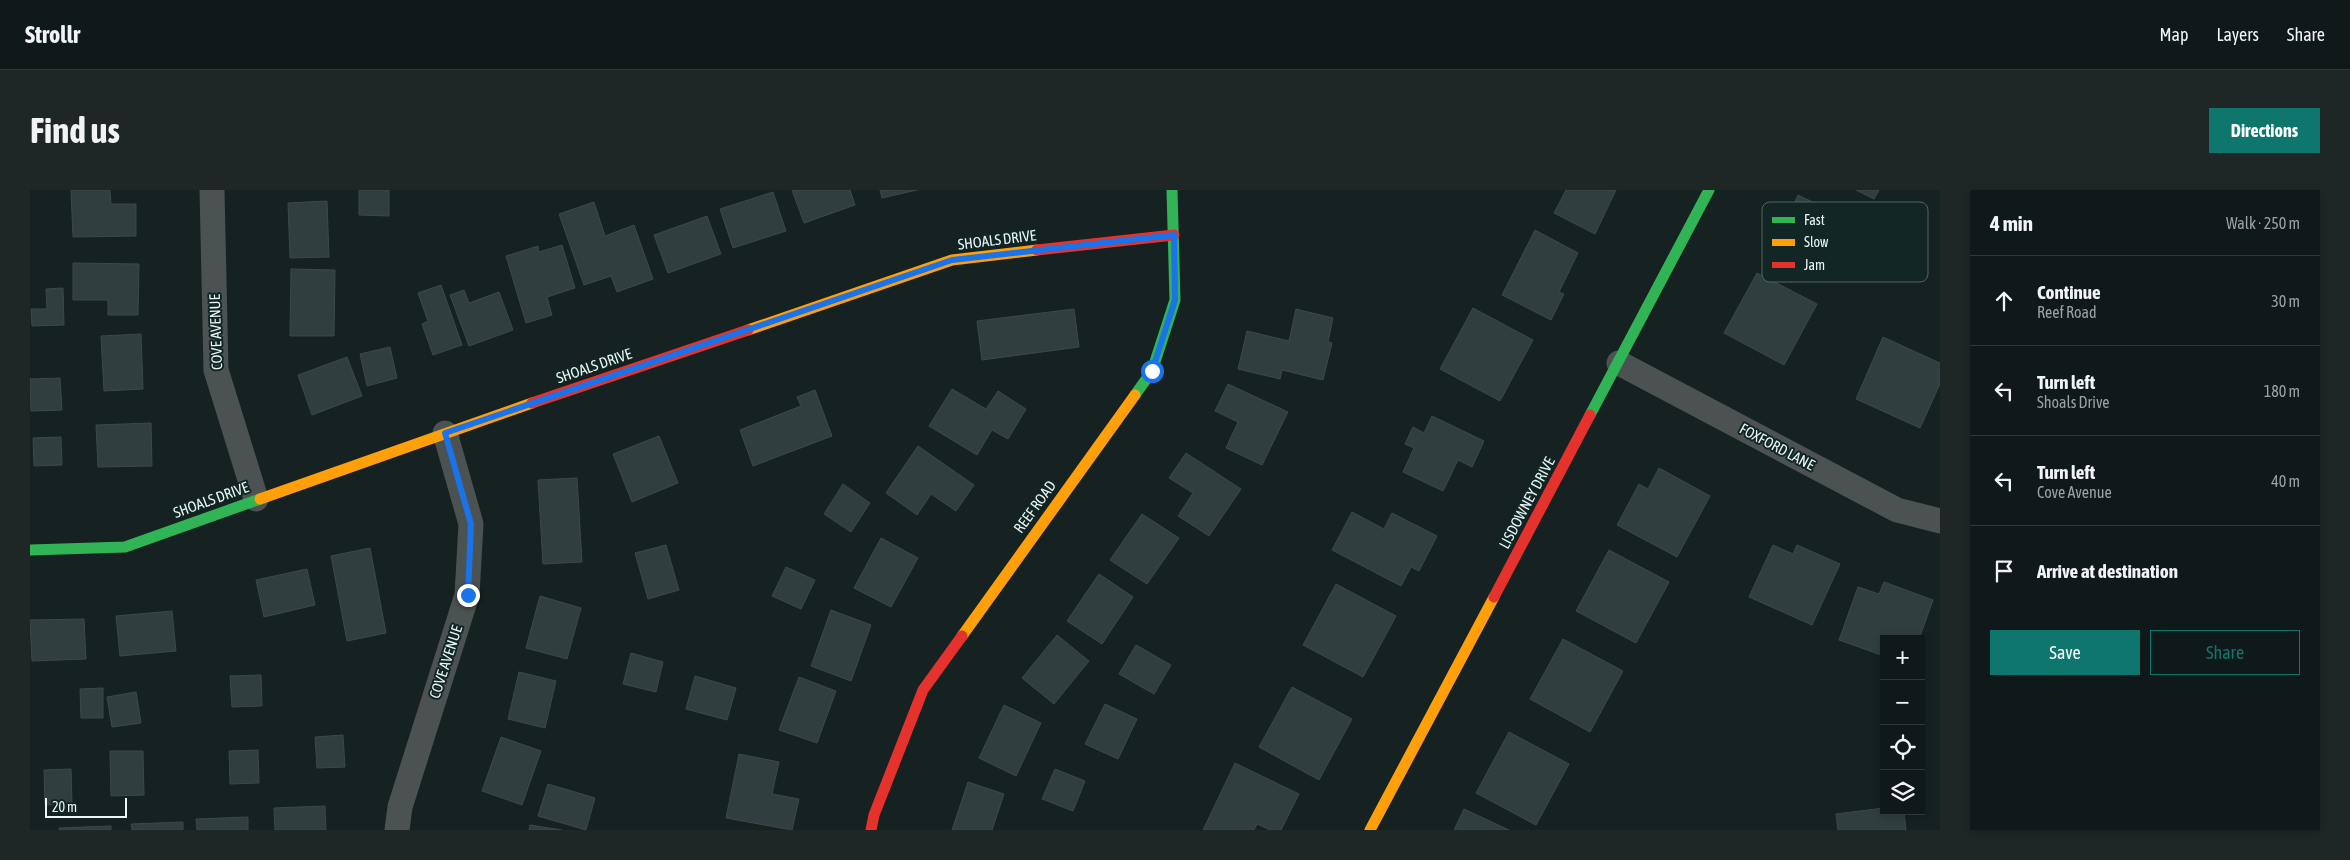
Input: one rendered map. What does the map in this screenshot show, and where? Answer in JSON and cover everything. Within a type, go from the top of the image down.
[{"type":"street","name":"COVE AVENUE","points":[[212,190],[216,370],[256,499]]},
{"type":"street","name":"REEF ROAD","points":[[871,830],[874,815],[922,690],[1152,371],[1175,300],[1172,190]]},
{"type":"street","name":"LISDOWNEY DRIVE","points":[[1370,830],[1709,190]]},
{"type":"street","name":"SHOALS DRIVE","points":[[30,550],[125,547],[445,433],[952,260],[1174,235]]},
{"type":"street","name":"FOXFORD LANE","points":[[1618,363],[1897,510],[1940,521]]},
{"type":"street","name":"COVE AVENUE","points":[[397,830],[400,807],[468,595],[471,524],[445,433]]},
{"type":"building","points":[[71,190],[110,190],[111,204],[136,204],[136,236],[73,237]]},
{"type":"building","points":[[359,190],[389,190],[389,216],[359,215]]},
{"type":"building","points":[[792,190],[850,190],[855,205],[804,223]]},
{"type":"building","points":[[880,190],[917,190],[882,198]]},
{"type":"building","points":[[1566,190],[1616,190],[1595,234],[1554,213]]},
{"type":"building","points":[[1856,190],[1879,190],[1874,199]]},
{"type":"building","points":[[773,192],[786,231],[733,248],[720,209]]},
{"type":"building","points":[[1798,195],[1813,202],[1795,202]]},
{"type":"building","points":[[327,201],[329,257],[290,258],[288,203]]},
{"type":"building","points":[[594,202],[605,236],[634,225],[653,279],[617,292],[611,276],[584,285],[559,214]]},
{"type":"building","points":[[707,216],[721,254],[668,273],[654,235]]},
{"type":"building","points":[[1535,230],[1578,253],[1559,292],[1564,294],[1551,320],[1502,295]]},
{"type":"building","points":[[562,245],[575,288],[547,297],[552,315],[526,323],[506,256],[538,246],[539,252]]},
{"type":"building","points":[[73,263],[139,264],[138,315],[108,315],[108,300],[73,300]]},
{"type":"building","points":[[291,269],[335,270],[334,336],[290,336]]},
{"type":"building","points":[[1757,273],[1762,276],[1762,282],[1774,282],[1817,304],[1784,365],[1724,333]]},
{"type":"building","points":[[441,285],[462,345],[433,355],[422,324],[428,321],[418,293]]},
{"type":"building","points":[[63,288],[64,325],[32,326],[31,309],[47,309],[46,289]]},
{"type":"building","points":[[464,290],[469,303],[499,292],[513,330],[469,346],[450,295]]},
{"type":"building","points":[[1473,308],[1533,340],[1500,401],[1440,369]]},
{"type":"building","points":[[1074,309],[1079,347],[982,360],[977,321]]},
{"type":"building","points":[[1296,309],[1333,318],[1328,342],[1332,343],[1323,380],[1282,370],[1280,379],[1238,369],[1247,331],[1289,341]]},
{"type":"building","points":[[141,334],[143,389],[104,391],[101,336]]},
{"type":"building","points":[[1883,337],[1940,363],[1940,384],[1920,428],[1856,399]]},
{"type":"building","points":[[390,347],[397,378],[367,386],[360,354]]},
{"type":"building","points":[[347,357],[362,396],[312,415],[298,375]]},
{"type":"building","points":[[60,378],[62,410],[31,411],[30,379]]},
{"type":"building","points":[[1228,384],[1288,412],[1262,465],[1226,448],[1238,422],[1215,411]]},
{"type":"building","points":[[952,389],[986,409],[998,391],[1026,409],[1008,439],[992,430],[977,455],[929,426]]},
{"type":"building","points":[[815,390],[832,436],[753,466],[740,430],[801,406],[797,397]]},
{"type":"building","points":[[1432,416],[1484,441],[1472,467],[1458,460],[1443,491],[1403,472],[1414,448],[1405,444],[1413,427],[1424,433]]},
{"type":"building","points":[[151,423],[152,466],[98,467],[96,425]]},
{"type":"building","points":[[659,436],[678,483],[632,502],[613,454]]},
{"type":"building","points":[[61,437],[62,465],[34,466],[33,438]]},
{"type":"building","points":[[918,446],[974,485],[956,511],[931,494],[917,515],[886,493]]},
{"type":"building","points":[[1186,453],[1241,489],[1209,536],[1178,516],[1193,493],[1169,478]]},
{"type":"building","points":[[1659,468],[1710,496],[1677,557],[1617,525],[1639,484],[1648,489]]},
{"type":"building","points":[[577,478],[582,562],[543,564],[538,480]]},
{"type":"building","points":[[843,484],[870,503],[851,532],[824,514]]},
{"type":"building","points":[[1352,512],[1384,529],[1392,513],[1437,536],[1419,571],[1411,567],[1401,586],[1332,550]]},
{"type":"building","points":[[1142,514],[1179,538],[1147,584],[1110,560]]},
{"type":"building","points":[[881,538],[918,558],[891,607],[854,588]]},
{"type":"building","points":[[666,545],[679,590],[648,599],[635,553]]},
{"type":"building","points":[[1773,545],[1793,554],[1797,545],[1840,564],[1812,625],[1749,597]]},
{"type":"building","points":[[370,548],[386,633],[347,641],[331,556]]},
{"type":"building","points":[[1609,550],[1669,582],[1636,643],[1576,611]]},
{"type":"building","points":[[786,567],[815,580],[801,609],[772,596]]},
{"type":"building","points":[[307,569],[315,605],[264,617],[256,580]]},
{"type":"building","points":[[1099,574],[1133,597],[1102,644],[1067,621]]},
{"type":"building","points":[[1884,582],[1933,600],[1920,635],[1880,635],[1880,655],[1839,640],[1858,587],[1879,594]]},
{"type":"building","points":[[1336,584],[1396,616],[1363,677],[1303,645]]},
{"type":"building","points":[[540,596],[581,608],[567,659],[526,648]]},
{"type":"building","points":[[831,610],[871,625],[851,681],[811,666]]},
{"type":"building","points":[[172,611],[176,651],[120,656],[116,616]]},
{"type":"building","points":[[84,619],[86,659],[32,661],[30,620]]},
{"type":"building","points":[[1057,635],[1089,661],[1054,704],[1022,678]]},
{"type":"building","points":[[1563,639],[1623,671],[1590,732],[1530,699]]},
{"type":"building","points":[[1136,645],[1171,665],[1154,694],[1119,674]]},
{"type":"building","points":[[631,653],[663,662],[656,692],[623,684]]},
{"type":"building","points":[[519,672],[556,681],[545,728],[508,719]]},
{"type":"building","points":[[261,675],[262,706],[232,707],[230,676]]},
{"type":"building","points":[[695,676],[736,688],[727,720],[686,709]]},
{"type":"building","points":[[799,677],[836,691],[817,743],[779,730]]},
{"type":"building","points":[[1292,687],[1352,719],[1319,780],[1259,747]]},
{"type":"building","points":[[103,688],[103,718],[81,718],[80,689]]},
{"type":"building","points":[[136,692],[141,723],[112,727],[107,697]]},
{"type":"building","points":[[1105,704],[1137,719],[1118,759],[1085,744]]},
{"type":"building","points":[[1004,705],[1041,723],[1016,776],[979,758]]},
{"type":"building","points":[[1509,732],[1569,764],[1536,825],[1476,793]]},
{"type":"building","points":[[343,735],[345,767],[317,768],[315,737]]},
{"type":"building","points":[[501,737],[541,751],[522,805],[482,791]]},
{"type":"building","points":[[258,750],[259,783],[230,784],[229,751]]},
{"type":"building","points":[[110,751],[143,751],[144,795],[111,796]]},
{"type":"building","points":[[739,754],[779,762],[772,794],[799,799],[792,830],[726,818]]},
{"type":"building","points":[[1235,763],[1299,794],[1281,830],[1270,830],[1257,824],[1254,830],[1203,830]]},
{"type":"building","points":[[71,769],[72,804],[45,805],[44,770]]},
{"type":"building","points":[[1055,769],[1085,781],[1073,811],[1042,799]]},
{"type":"building","points":[[968,782],[1004,794],[992,830],[952,830]]},
{"type":"building","points":[[548,784],[595,798],[586,830],[538,816]]},
{"type":"building","points":[[325,806],[326,830],[275,830],[274,808]]},
{"type":"building","points":[[1880,808],[1880,815],[1904,815],[1906,830],[1838,830],[1836,814]]},
{"type":"building","points":[[1464,809],[1509,830],[1454,830]]},
{"type":"building","points":[[248,817],[248,830],[197,830],[196,819]]},
{"type":"building","points":[[183,822],[183,830],[132,830],[131,824]]},
{"type":"building","points":[[530,825],[562,830],[529,830]]},
{"type":"building","points":[[111,826],[111,830],[59,830],[59,828]]},
{"type":"traffic: fast","points":[[1135,395],[1152,371],[1175,300],[1172,190]]},
{"type":"traffic: fast","points":[[1590,415],[1709,190]]},
{"type":"traffic: fast","points":[[30,550],[125,547],[260,499]]},
{"type":"traffic: slow","points":[[748,330],[952,260],[1037,250]]},
{"type":"traffic: slow","points":[[962,636],[1135,395]]},
{"type":"traffic: slow","points":[[260,499],[532,403]]},
{"type":"traffic: slow","points":[[1370,830],[1494,597]]},
{"type":"traffic: jam","points":[[1037,250],[1174,235]]},
{"type":"traffic: jam","points":[[532,403],[748,330]]},
{"type":"traffic: jam","points":[[1494,597],[1590,415]]},
{"type":"traffic: jam","points":[[871,830],[874,815],[923,690],[962,636]]},
{"type":"route","points":[[468,595],[471,524],[445,433],[952,260],[1174,235],[1175,300],[1152,371]]}]
